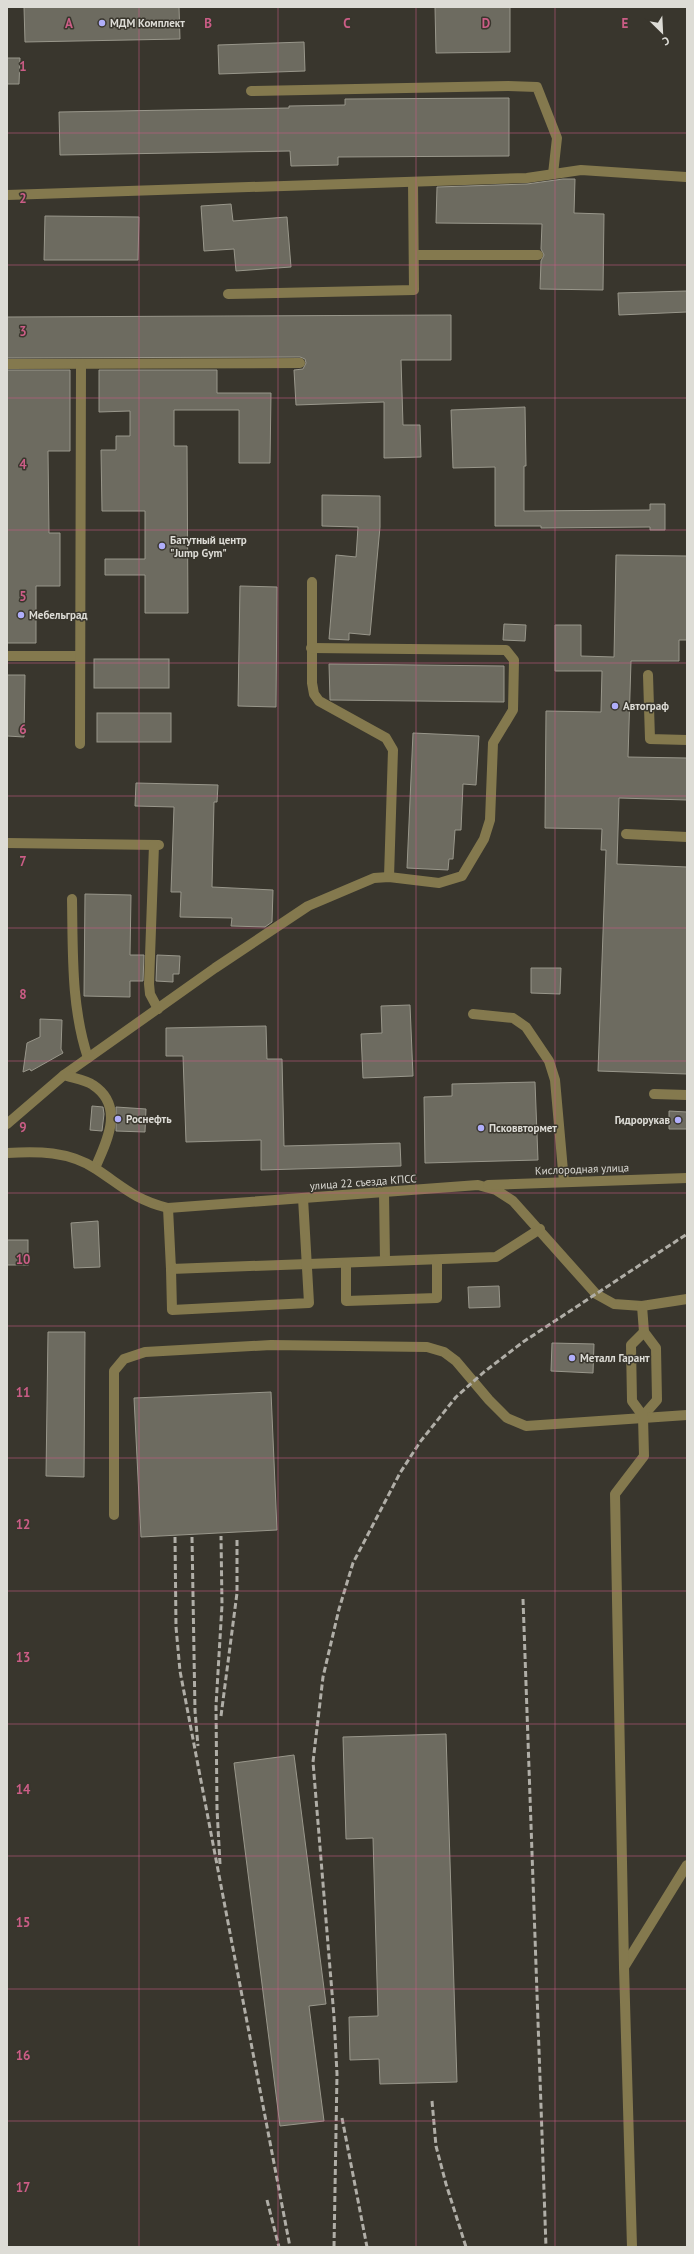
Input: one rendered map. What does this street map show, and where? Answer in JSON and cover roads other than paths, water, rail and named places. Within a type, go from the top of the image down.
[{"type":"street","points":[[251,91],[508,86],[537,87],[557,138],[554,174]]},
{"type":"street","points":[[7,195],[526,178],[581,170],[686,177]]},
{"type":"street","points":[[228,294],[414,290],[413,182]]},
{"type":"street","points":[[414,255],[538,255]]},
{"type":"street","points":[[7,364],[300,363]]},
{"type":"street","points":[[80,744],[81,364]]},
{"type":"street","points":[[312,582],[311,648],[314,694],[319,701],[386,738],[393,750],[389,877]]},
{"type":"street","points":[[7,1124],[64,1075],[308,906],[356,884],[374,878],[389,877],[439,883],[462,876],[484,839],[490,820],[493,743],[513,710],[514,660],[506,650],[311,648]]},
{"type":"street","points":[[7,656],[80,656]]},
{"type":"street","points":[[648,675],[650,739],[687,740]]},
{"type":"street","points":[[626,834],[687,837]]},
{"type":"street","points":[[7,843],[157,845],[149,984],[150,994],[158,1009]]},
{"type":"street","points":[[72,899],[73,983],[82,1039],[88,1058]]},
{"type":"street","points":[[473,1014],[513,1018],[526,1027],[549,1061],[555,1080],[564,1182]]},
{"type":"street","points":[[64,1075],[92,1084],[106,1095],[110,1110],[110,1136],[95,1168]]},
{"type":"street","points":[[654,1094],[687,1095]]},
{"type":"street","name":"улица 22 съезда КПСС","points":[[7,1153],[49,1152],[74,1158],[95,1168],[135,1197],[168,1208],[478,1185],[505,1195],[522,1209],[596,1294],[614,1304],[642,1306],[687,1299]]},
{"type":"street","name":"Кислородная улица","points":[[478,1185],[687,1178]]},
{"type":"street","points":[[384,1192],[385,1261]]},
{"type":"street","points":[[168,1208],[172,1310],[309,1303],[303,1198]]},
{"type":"street","points":[[171,1269],[496,1257],[540,1229]]},
{"type":"street","points":[[346,1263],[346,1301],[437,1298],[437,1260]]},
{"type":"street","points":[[642,1306],[644,1332],[656,1348],[657,1400],[643,1416]]},
{"type":"street","points":[[632,2247],[624,1967],[615,1494],[644,1456],[643,1416],[632,1401],[631,1344],[644,1332]]},
{"type":"street","points":[[114,1515],[114,1371],[124,1358],[145,1352],[272,1344],[427,1347],[444,1352],[508,1418],[526,1426],[643,1416],[687,1415]]},
{"type":"street","points":[[624,1967],[687,1865]]},
{"type":"railway","points":[[334,2247],[337,2074],[334,2017],[313,1762],[323,1677],[339,1609],[353,1563],[400,1473],[420,1442],[456,1397],[484,1372],[523,1342],[687,1234]]},
{"type":"railway","points":[[220,1864],[217,1809],[216,1706],[222,1605],[221,1536]]},
{"type":"railway","points":[[175,1537],[176,1627],[180,1671],[290,2247]]},
{"type":"railway","points":[[192,1537],[195,1711],[198,1746]]},
{"type":"railway","points":[[221,1716],[237,1593],[237,1537]]},
{"type":"railway","points":[[523,1599],[546,2247]]},
{"type":"railway","points":[[432,2101],[436,2146],[446,2184],[466,2247]]},
{"type":"railway","points":[[342,2118],[367,2247]]},
{"type":"railway","points":[[267,2200],[279,2247]]},
{"type":"place","name":"МДМ Комплект","points":[[102,23]]},
{"type":"place","name":"Батутный центр \"Jump Gym\"","points":[[162,546]]},
{"type":"place","name":"Мебельград","points":[[21,615]]},
{"type":"place","name":"Автограф","points":[[615,706]]},
{"type":"place","name":"Роснефть","points":[[118,1119]]},
{"type":"place","name":"Гидрорукав","points":[[678,1120]]},
{"type":"place","name":"Псковвтормет","points":[[481,1128]]},
{"type":"place","name":"Металл Гарант","points":[[572,1358]]}]
